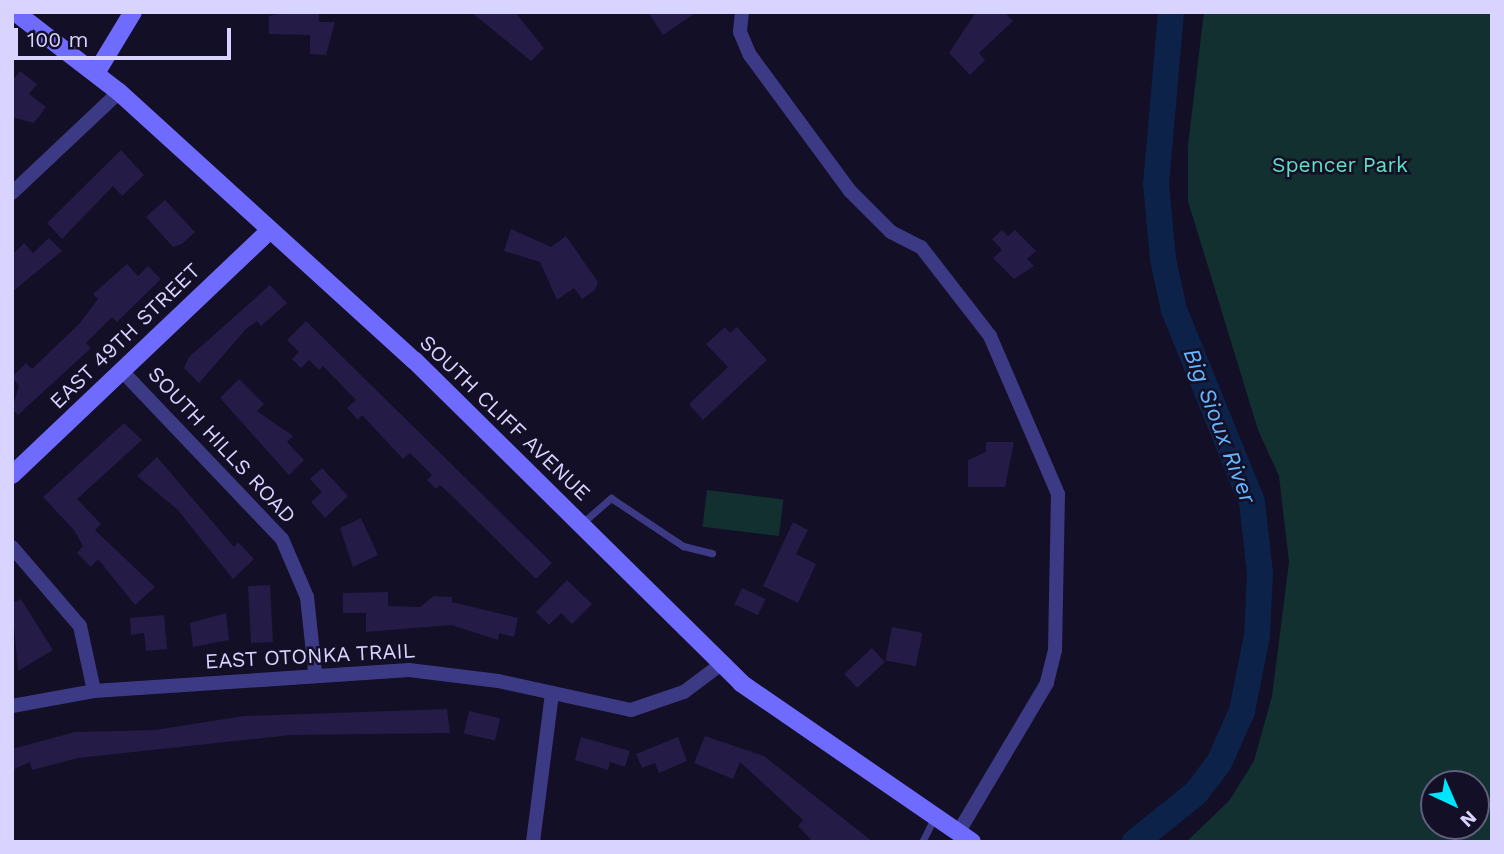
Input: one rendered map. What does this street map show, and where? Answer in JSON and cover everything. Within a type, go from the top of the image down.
[{"type":"main road","name":"SOUTH CLIFF AVENUE","points":[[15,12],[119,92],[457,400],[720,665],[789,721],[957,835]]},
{"type":"main road","points":[[96,72],[133,12]]},
{"type":"main road","name":"EAST 49TH STREET","points":[[12,475],[269,231]]},
{"type":"street","points":[[742,12],[740,32],[750,55],[850,191],[891,232],[921,247],[990,336],[1058,494],[1055,650],[1047,682],[957,835]]},
{"type":"street","points":[[12,193],[119,92]]},
{"type":"street","name":"SOUTH HILLS ROAD","points":[[122,370],[282,539],[302,578],[315,672]]},
{"type":"street","points":[[12,547],[80,626],[94,691]]},
{"type":"street","name":"EAST OTONKA TRAIL","points":[[12,706],[94,691],[315,672],[409,670],[552,693],[631,710],[684,692],[720,665]]},
{"type":"street","points":[[533,842],[552,693]]},
{"type":"lane","points":[[581,524],[611,498],[683,546],[712,553]]},
{"type":"lane","points":[[922,842],[934,818]]},
{"type":"green space","name":"Spencer Park","points":[[1204,12],[1492,12],[1492,842],[1186,842],[1229,801],[1254,761],[1272,696],[1289,562],[1279,476],[1258,430],[1188,201],[1188,145]]},
{"type":"green space","points":[[707,490],[783,499],[779,536],[702,527]]},
{"type":"building","points":[[285,12],[319,12],[319,22],[335,22],[326,55],[310,54],[310,35],[269,34],[269,16]]},
{"type":"building","points":[[471,12],[515,12],[544,48],[531,61]]},
{"type":"building","points":[[648,12],[697,12],[663,35]]},
{"type":"building","points":[[976,12],[1004,12],[1013,21],[979,53],[985,60],[970,75],[949,53]]},
{"type":"building","points":[[20,71],[37,84],[29,94],[46,107],[34,123],[12,117],[12,81]]},
{"type":"building","points":[[121,150],[144,175],[122,196],[113,186],[62,239],[47,223]]},
{"type":"building","points":[[165,200],[195,232],[182,244],[173,247],[146,217]]},
{"type":"building","points":[[511,229],[551,247],[566,236],[598,282],[595,290],[582,299],[574,288],[557,300],[540,262],[504,251]]},
{"type":"building","points":[[1002,230],[1008,236],[1015,230],[1036,251],[1027,259],[1034,266],[1014,279],[993,258],[1002,250],[992,239]]},
{"type":"building","points":[[49,238],[62,251],[12,292],[12,255],[24,243],[33,253]]},
{"type":"building","points":[[127,264],[138,276],[148,266],[161,279],[117,322],[112,317],[86,343],[91,348],[18,415],[12,409],[19,386],[12,377],[26,363],[32,369],[79,324],[98,299],[93,294]]},
{"type":"building","points":[[270,285],[287,303],[261,326],[257,321],[246,329],[199,383],[184,368],[189,357]]},
{"type":"building","points":[[306,321],[552,563],[536,579],[440,485],[436,489],[427,480],[432,475],[410,453],[403,459],[362,415],[358,420],[347,408],[356,400],[323,366],[319,370],[309,360],[301,368],[292,359],[299,352],[287,340]]},
{"type":"building","points":[[725,327],[730,333],[737,327],[767,360],[703,420],[689,404],[728,367],[706,344]]},
{"type":"building","points":[[239,379],[264,404],[257,411],[293,436],[287,442],[304,460],[289,475],[220,398]]},
{"type":"building","points":[[124,423],[142,440],[77,499],[101,524],[95,530],[155,587],[135,605],[98,559],[91,567],[77,553],[83,546],[74,530],[43,497]]},
{"type":"building","points":[[986,442],[1014,442],[1005,487],[968,487],[968,460],[986,452]]},
{"type":"building","points":[[157,457],[234,547],[238,542],[254,559],[233,579],[177,509],[137,476]]},
{"type":"building","points":[[322,468],[348,496],[325,518],[311,502],[322,492],[310,479]]},
{"type":"building","points":[[361,518],[378,555],[353,567],[340,528]]},
{"type":"building","points":[[793,522],[808,530],[796,554],[816,564],[798,603],[763,586]]},
{"type":"building","points":[[567,580],[592,604],[572,624],[561,613],[549,625],[536,612]]},
{"type":"building","points":[[270,585],[273,642],[251,643],[248,586]]},
{"type":"building","points":[[742,588],[766,599],[758,615],[734,604]]},
{"type":"building","points":[[388,592],[388,606],[420,607],[434,596],[452,597],[452,602],[518,618],[514,637],[499,633],[498,640],[451,625],[366,632],[366,613],[343,613],[343,593]]},
{"type":"building","points":[[21,599],[53,650],[18,671],[12,603]]},
{"type":"building","points":[[226,613],[229,640],[193,647],[190,623]]},
{"type":"building","points":[[164,615],[167,649],[146,651],[144,633],[131,635],[130,618]]},
{"type":"building","points":[[892,627],[922,633],[916,666],[886,660]]},
{"type":"building","points":[[872,648],[885,662],[857,688],[844,674]]},
{"type":"building","points":[[447,709],[450,733],[291,735],[78,758],[32,770],[30,762],[12,770],[12,749],[75,732],[155,730],[244,716]]},
{"type":"building","points":[[469,711],[500,718],[495,741],[464,733]]},
{"type":"building","points":[[705,736],[764,756],[873,842],[813,842],[798,826],[803,820],[740,762],[733,779],[694,763]]},
{"type":"building","points":[[581,737],[630,751],[625,767],[610,762],[608,770],[575,760]]},
{"type":"building","points":[[678,737],[687,761],[659,773],[655,763],[642,768],[636,754]]},
{"type":"waterway","name":"Big Sioux River","points":[[1135,842],[1196,793],[1219,763],[1242,711],[1257,636],[1260,573],[1252,502],[1174,310],[1163,259],[1156,184],[1171,12]]}]
